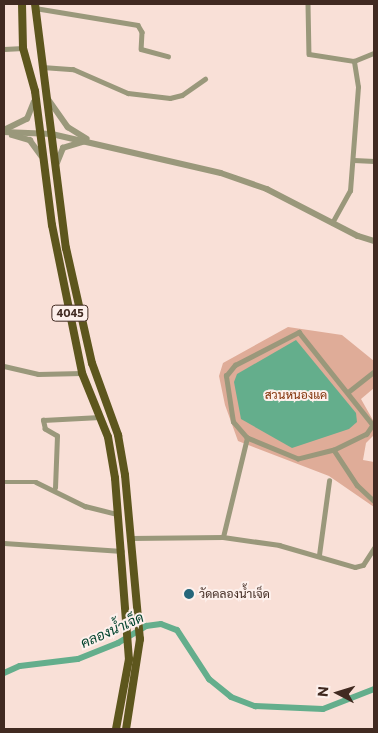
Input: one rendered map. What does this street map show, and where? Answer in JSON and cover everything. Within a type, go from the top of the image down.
[{"type":"main road","name":"4045","points":[[22,4],[23,48],[35,91],[47,179],[82,373],[109,445],[123,551],[129,642],[116,729]]},
{"type":"main road","name":"4045","points":[[35,6],[41,67],[52,134],[66,248],[92,363],[118,435],[132,538],[140,639],[126,729]]},
{"type":"street","points":[[308,4],[309,54],[354,61],[374,53]]},
{"type":"street","points":[[35,6],[138,25],[142,32],[141,49],[168,56]]},
{"type":"street","points":[[4,49],[23,48]]},
{"type":"street","points":[[332,223],[350,191],[354,160],[358,87],[354,61]]},
{"type":"street","points":[[41,67],[72,69],[128,93],[170,98],[182,95],[205,79]]},
{"type":"street","points":[[45,89],[60,118],[93,142]]},
{"type":"street","points":[[4,132],[27,119],[34,106],[35,91]]},
{"type":"street","points":[[4,132],[41,132],[52,134],[221,173],[267,189],[332,223],[374,241]]},
{"type":"street","points":[[4,132],[36,146],[47,179]]},
{"type":"street","points":[[57,171],[62,148],[93,142]]},
{"type":"street","points":[[354,160],[374,161]]},
{"type":"street","points":[[299,332],[373,425],[367,434],[334,450],[298,460],[247,438],[233,422],[226,376],[235,365],[285,336],[299,332]]},
{"type":"street","points":[[4,366],[38,374],[82,373]]},
{"type":"street","points":[[348,392],[374,372]]},
{"type":"street","points":[[55,488],[57,436],[45,429],[43,420],[100,417]]},
{"type":"street","points":[[223,537],[247,438]]},
{"type":"street","points":[[334,450],[357,485],[374,501]]},
{"type":"street","points":[[319,555],[329,481]]},
{"type":"street","points":[[4,482],[36,482],[55,488],[85,506],[118,514]]},
{"type":"street","points":[[132,538],[223,537],[319,555],[356,567],[363,565],[374,548]]},
{"type":"street","points":[[4,543],[123,551]]},
{"type":"green space","name":"สวนหนองแค","points":[[288,327],[342,335],[374,361],[374,388],[361,399],[374,422],[374,435],[366,443],[363,460],[374,462],[374,507],[329,476],[238,441],[225,405],[219,376],[223,363]]},
{"type":"shaded area","points":[[296,340],[356,413],[357,422],[349,429],[292,448],[241,419],[234,382],[237,374]]},
{"type":"waterway","name":"คลองน้ำเจ็ด","points":[[4,673],[20,666],[78,659],[118,643],[146,626],[161,624],[177,630],[209,679],[231,697],[255,706],[323,709],[374,689]]},
{"type":"place","name":"วัดคลองน้ำเจ็ด","points":[[189,594]]}]
